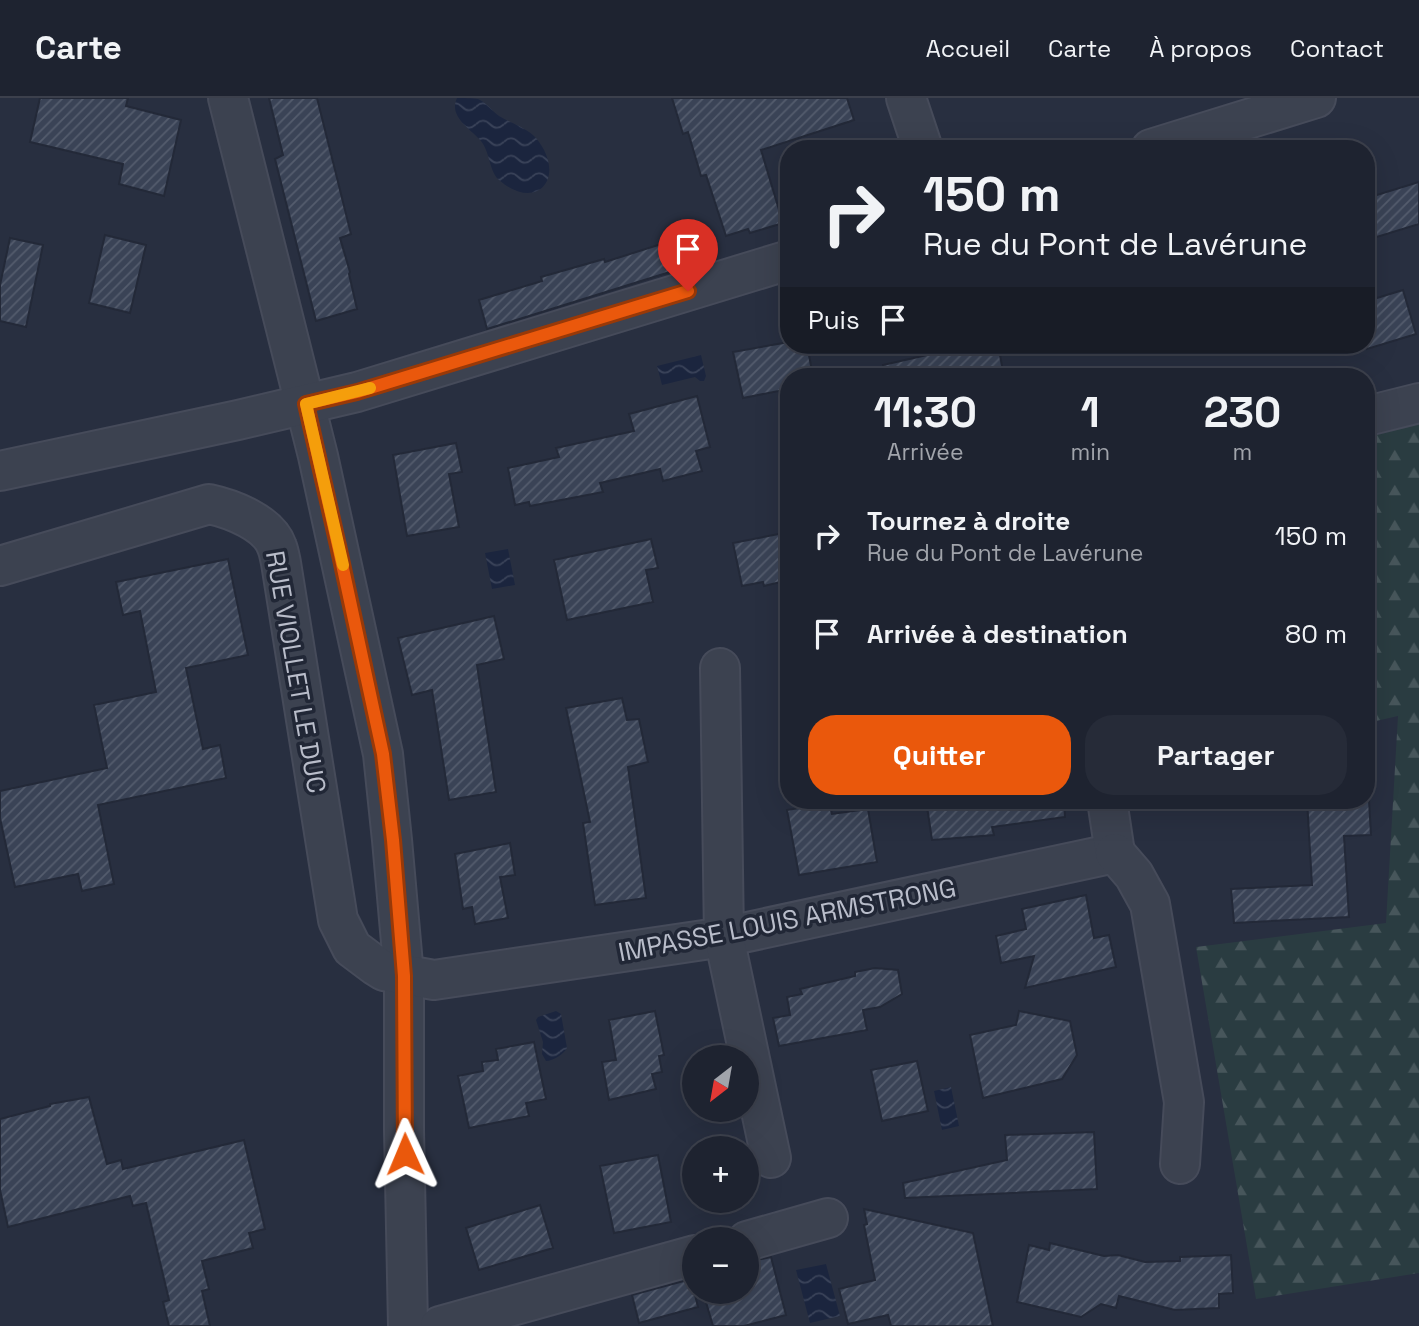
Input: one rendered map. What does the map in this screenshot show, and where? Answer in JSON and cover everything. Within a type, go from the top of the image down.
[{"type":"street","points":[[228,98],[306,404],[383,754],[404,976],[408,1326]]},
{"type":"street","points":[[906,98],[920,140]]},
{"type":"street","points":[[1180,140],[1316,98]]},
{"type":"street","points":[[0,471],[357,392],[780,263]]},
{"type":"street","points":[[1375,414],[1419,403]]},
{"type":"street","name":"RUE VIOLLET LE DUC","points":[[0,566],[209,503],[230,509],[262,527],[277,544],[281,563],[338,920],[352,948],[384,971],[404,976]]},
{"type":"street","points":[[720,668],[724,937],[771,1158]]},
{"type":"street","points":[[1108,809],[1115,853],[1133,875],[1150,904],[1184,1101],[1180,1164]]},
{"type":"street","name":"IMPASSE LOUIS ARMSTRONG","points":[[404,976],[434,980],[724,937],[1115,853]]},
{"type":"street","points":[[759,1238],[828,1218]]},
{"type":"street","points":[[440,1326],[682,1259]]},
{"type":"green space","points":[[1419,424],[1419,1273],[1256,1299],[1196,947],[1386,923],[1398,716],[1375,721],[1375,435]]},
{"type":"water","points":[[457,98],[481,100],[499,116],[524,128],[536,138],[545,152],[549,166],[544,186],[525,193],[499,180],[493,172],[484,145],[458,117],[455,105]]},
{"type":"water","points":[[701,355],[706,376],[704,381],[695,377],[662,385],[657,366]]},
{"type":"water","points":[[508,549],[515,585],[492,589],[485,553]]},
{"type":"water","points":[[556,1011],[561,1014],[567,1048],[558,1057],[546,1061],[542,1054],[543,1042],[536,1020]]},
{"type":"water","points":[[951,1087],[959,1126],[942,1130],[934,1091]]},
{"type":"water","points":[[826,1264],[840,1316],[810,1323],[796,1270]]},
{"type":"building","points":[[40,98],[128,98],[126,106],[181,120],[164,196],[119,184],[123,164],[30,142]]},
{"type":"building","points":[[269,98],[317,98],[351,234],[340,238],[357,309],[316,321],[275,159],[283,155]]},
{"type":"building","points":[[672,98],[847,98],[854,120],[792,140],[780,140],[780,144],[761,150],[780,213],[780,224],[750,233],[748,229],[726,236],[706,175],[701,176],[688,132],[683,134]]},
{"type":"building","points":[[1419,182],[1419,224],[1375,238],[1375,196]]},
{"type":"building","points":[[105,235],[146,245],[130,313],[89,303]]},
{"type":"building","points":[[10,238],[43,245],[26,327],[0,321],[0,285]]},
{"type":"building","points":[[680,238],[689,266],[487,329],[479,300],[542,281],[541,277],[604,259],[605,262]]},
{"type":"building","points":[[1403,290],[1416,334],[1375,347],[1375,299]]},
{"type":"building","points":[[780,344],[780,354],[809,354],[811,368],[780,368],[780,391],[743,398],[733,352]]},
{"type":"building","points":[[931,354],[1000,354],[1002,368],[884,368],[883,365]]},
{"type":"building","points":[[697,396],[710,447],[696,451],[702,471],[663,481],[660,469],[600,483],[603,492],[530,506],[529,502],[515,505],[508,468],[559,457],[556,448],[634,431],[629,414]]},
{"type":"building","points":[[456,443],[462,472],[449,474],[459,527],[407,536],[393,455]]},
{"type":"building","points":[[780,534],[780,582],[764,586],[763,582],[742,586],[733,543]]},
{"type":"building","points":[[651,539],[658,568],[646,570],[653,602],[567,620],[554,560]]},
{"type":"building","points":[[228,559],[248,655],[186,668],[203,749],[220,745],[226,778],[98,805],[114,884],[82,891],[78,874],[15,887],[0,818],[0,791],[107,768],[94,705],[156,692],[140,611],[123,615],[116,582]]},
{"type":"building","points":[[494,616],[504,659],[477,665],[496,792],[449,800],[432,690],[412,695],[398,638]]},
{"type":"building","points":[[622,698],[627,720],[639,719],[648,762],[628,767],[646,898],[595,905],[583,823],[590,822],[566,708]]},
{"type":"building","points":[[831,809],[832,814],[868,809],[877,862],[799,875],[787,810]]},
{"type":"building","points":[[927,809],[1065,809],[1065,817],[992,827],[994,835],[932,840]]},
{"type":"building","points":[[1308,809],[1370,809],[1371,835],[1344,836],[1349,917],[1234,923],[1231,889],[1312,885]]},
{"type":"building","points":[[510,843],[515,875],[500,877],[508,918],[475,924],[472,907],[463,909],[455,854]]},
{"type":"building","points":[[1086,895],[1094,938],[1109,935],[1116,967],[1025,988],[1034,956],[1001,963],[996,936],[1026,929],[1022,909]]},
{"type":"building","points":[[875,968],[898,970],[902,994],[880,1007],[863,1010],[867,1030],[779,1046],[773,1018],[790,1015],[787,997],[802,994],[800,989],[855,976],[855,972]]},
{"type":"building","points":[[655,1011],[664,1055],[659,1056],[662,1072],[652,1074],[656,1089],[609,1100],[602,1062],[616,1060],[609,1020]]},
{"type":"building","points":[[1019,1011],[1070,1021],[1077,1055],[1062,1079],[983,1098],[970,1035],[1016,1025]]},
{"type":"building","points":[[534,1042],[546,1099],[526,1103],[529,1116],[469,1128],[458,1076],[483,1071],[482,1062],[498,1060],[496,1049]]},
{"type":"building","points":[[917,1061],[928,1111],[882,1121],[871,1070]]},
{"type":"building","points":[[89,1097],[107,1164],[121,1160],[123,1169],[244,1140],[265,1229],[249,1233],[253,1248],[202,1261],[209,1289],[202,1291],[210,1326],[169,1326],[163,1302],[169,1300],[146,1203],[133,1206],[130,1196],[8,1227],[0,1190],[0,1119],[50,1104]]},
{"type":"building","points":[[1094,1132],[1097,1189],[905,1198],[903,1183],[1007,1160],[1005,1135]]},
{"type":"building","points":[[658,1155],[671,1222],[614,1233],[600,1166]]},
{"type":"building","points":[[540,1205],[553,1248],[479,1270],[466,1228]]},
{"type":"building","points":[[864,1209],[973,1233],[993,1326],[891,1326],[888,1315],[848,1324],[839,1289],[875,1280],[864,1225],[867,1224]]},
{"type":"building","points":[[1050,1243],[1104,1256],[1118,1255],[1145,1262],[1180,1261],[1180,1257],[1231,1255],[1233,1293],[1219,1294],[1219,1308],[1175,1310],[1119,1296],[1116,1308],[1101,1304],[1081,1317],[1017,1302],[1029,1245],[1049,1250]]},
{"type":"building","points":[[771,1257],[786,1315],[744,1326],[713,1326],[707,1304],[759,1304],[759,1260]]},
{"type":"building","points":[[682,1281],[682,1304],[697,1304],[698,1307],[639,1323],[632,1295]]},
{"type":"slow traffic","points":[[343,565],[306,404],[370,388]]},
{"type":"route","points":[[405,1154],[404,976],[383,754],[306,404],[357,392],[688,291]]}]
